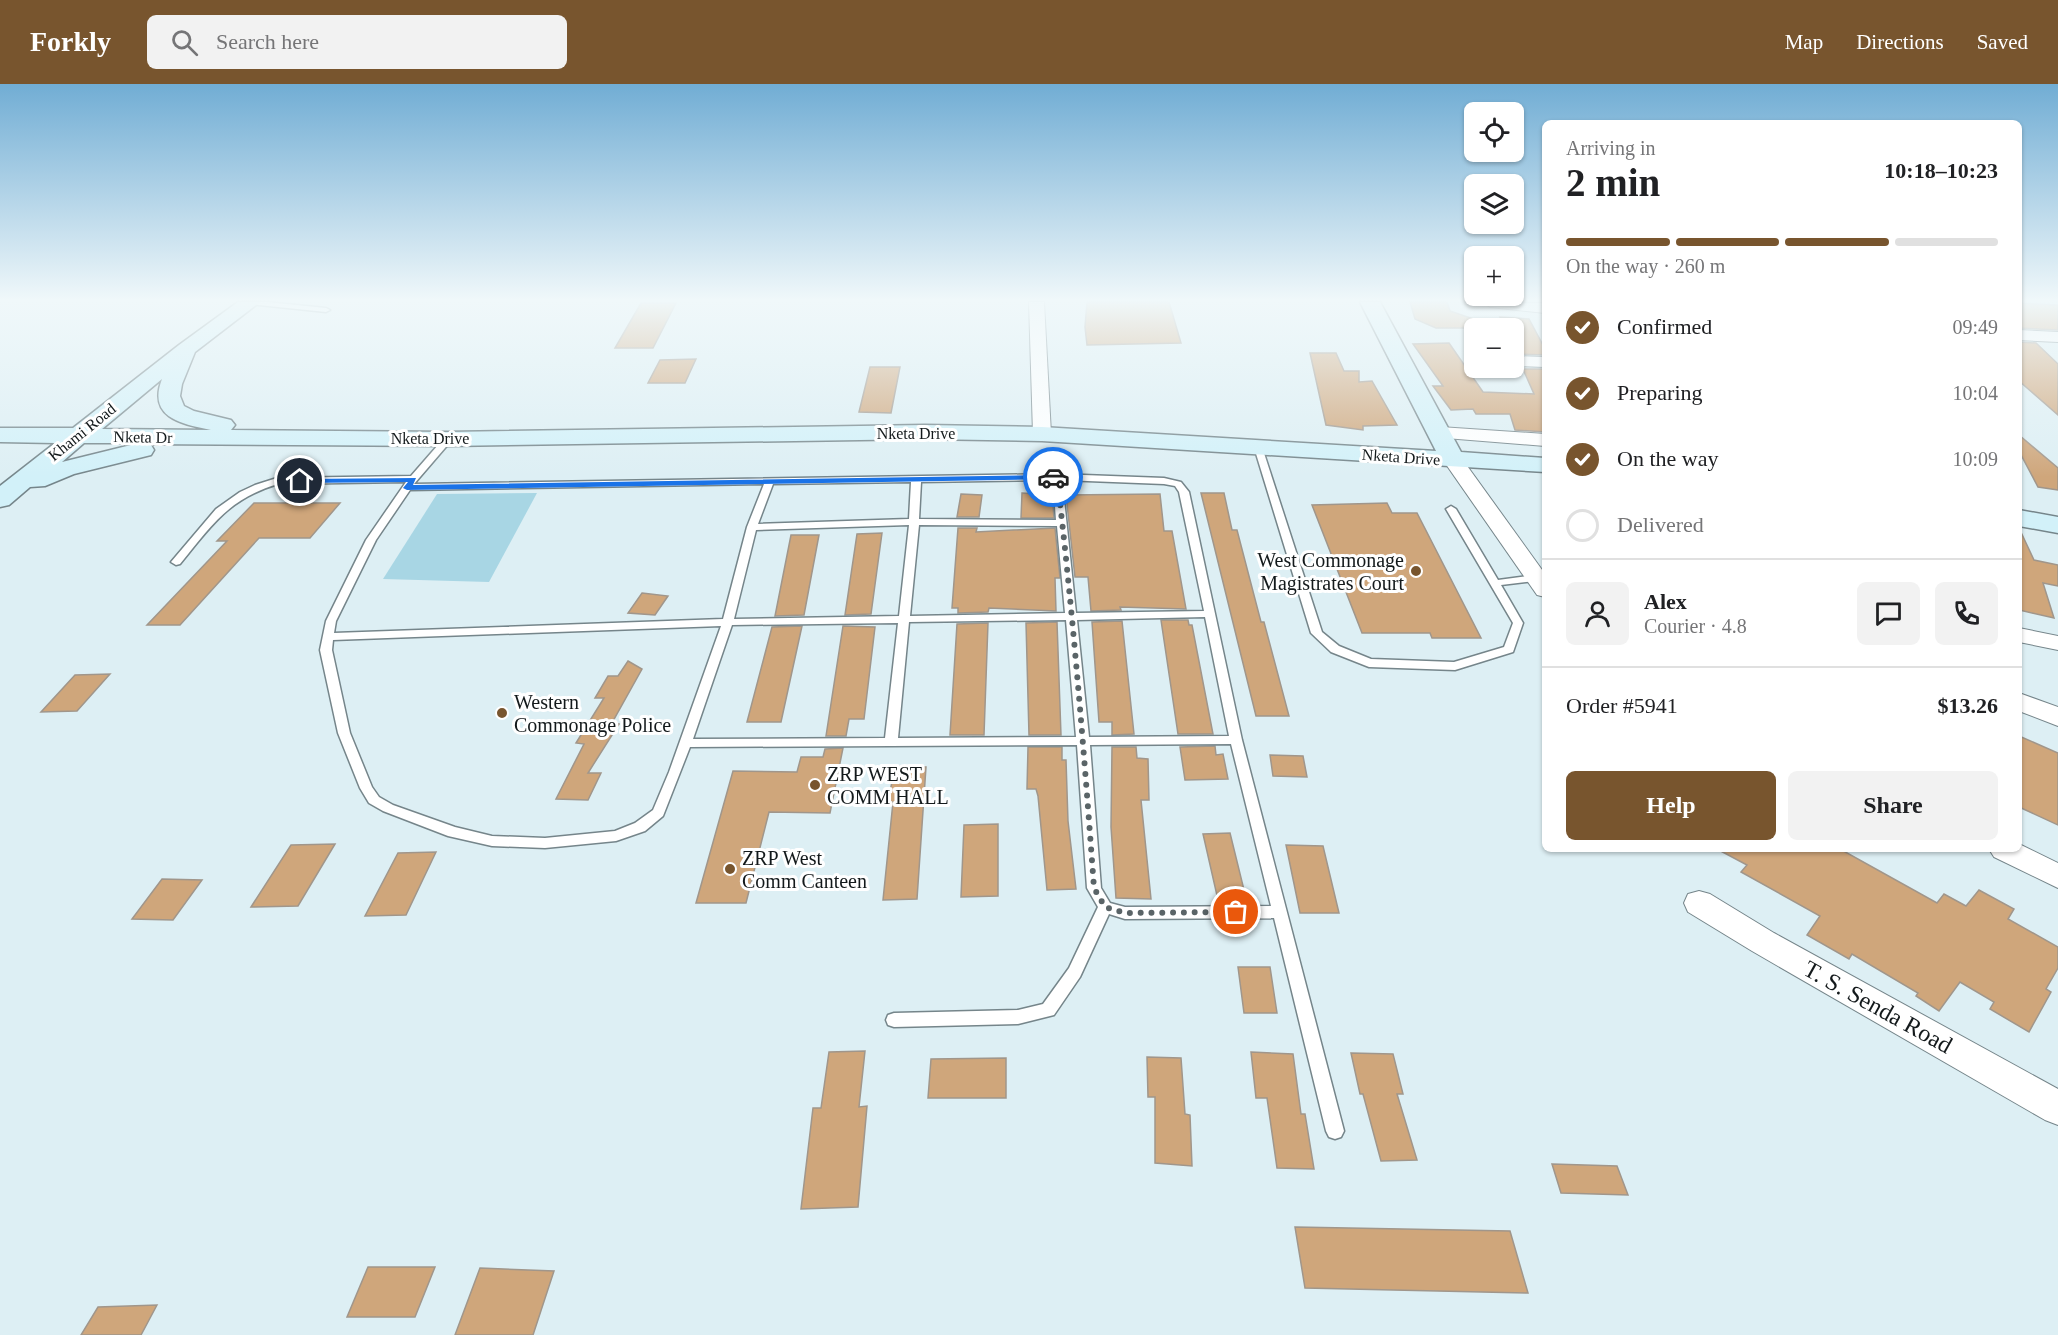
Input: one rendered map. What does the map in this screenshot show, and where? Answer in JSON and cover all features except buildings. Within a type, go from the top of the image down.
[{"type":"street","name":"Khami Road","points":[[18,457],[146,360]]},
{"type":"street","name":"Khami Road","points":[[0,499],[172,360]]},
{"type":"street","points":[[181,360],[168,389],[167,397],[171,407],[191,419],[286,436]]},
{"type":"street","points":[[1039,360],[1042,434]]},
{"type":"street","points":[[1401,360],[1453,460],[1540,584]]},
{"type":"street","points":[[1524,362],[1542,363]]},
{"type":"street","name":"Nketa Drive","points":[[286,436],[448,439],[925,432],[1042,434],[1542,465]]},
{"type":"street","points":[[1440,433],[1542,440]]},
{"type":"street","name":"Nketa Dr","points":[[0,435],[208,438],[286,436]]},
{"type":"street","points":[[0,499],[66,468],[130,452],[208,438]]},
{"type":"street","points":[[2022,516],[2058,525]]},
{"type":"street","points":[[2022,636],[2058,643]]},
{"type":"street","points":[[2022,702],[2058,717]]},
{"type":"street","points":[[2010,852],[2058,876]]},
{"type":"street","name":"T. S. Senda Road","points":[[1699,903],[1763,942],[2058,1108]]},
{"type":"lane","points":[[448,439],[410,483],[371,540],[331,621],[327,650],[344,733],[366,788],[374,800],[388,808],[453,832],[492,841],[545,843],[616,836],[640,827],[658,813],[686,743],[728,622],[752,527],[769,483]]},
{"type":"lane","points":[[1258,447],[1317,633],[1335,649],[1369,663],[1455,666],[1509,650],[1518,623],[1451,509]]},
{"type":"lane","points":[[176,562],[226,503],[243,492],[277,481],[769,483],[1057,477],[1164,481],[1178,484],[1184,492],[1236,741],[1335,1131]]},
{"type":"lane","points":[[1057,477],[1083,741],[1094,888],[1105,907],[1125,913],[1281,912]]},
{"type":"lane","points":[[891,743],[914,522],[916,479]]},
{"type":"lane","points":[[752,527],[914,522],[1062,523]]},
{"type":"lane","points":[[1495,583],[1540,584]]},
{"type":"lane","points":[[328,637],[728,622],[1211,614]]},
{"type":"lane","points":[[686,743],[1236,741]]},
{"type":"lane","points":[[894,1020],[1018,1017],[1048,1010],[1075,972],[1105,907]]},
{"type":"shaded area","points":[[537,493],[489,582],[383,579],[437,494]]},
{"type":"way so far","points":[[1053,477],[1057,477],[1062,523],[1083,741],[1094,888],[1105,907],[1125,913],[1236,912]]},
{"type":"place","name":"West Commonage Magistrates Court","points":[[1416,571]]},
{"type":"place","name":"Western Commonage Police","points":[[502,713]]},
{"type":"place","name":"ZRP WEST COMM HALL","points":[[815,785]]},
{"type":"place","name":"ZRP West Comm Canteen","points":[[730,869]]},
{"type":"route","points":[[300,481],[414,479],[407,488],[1053,477]]}]
